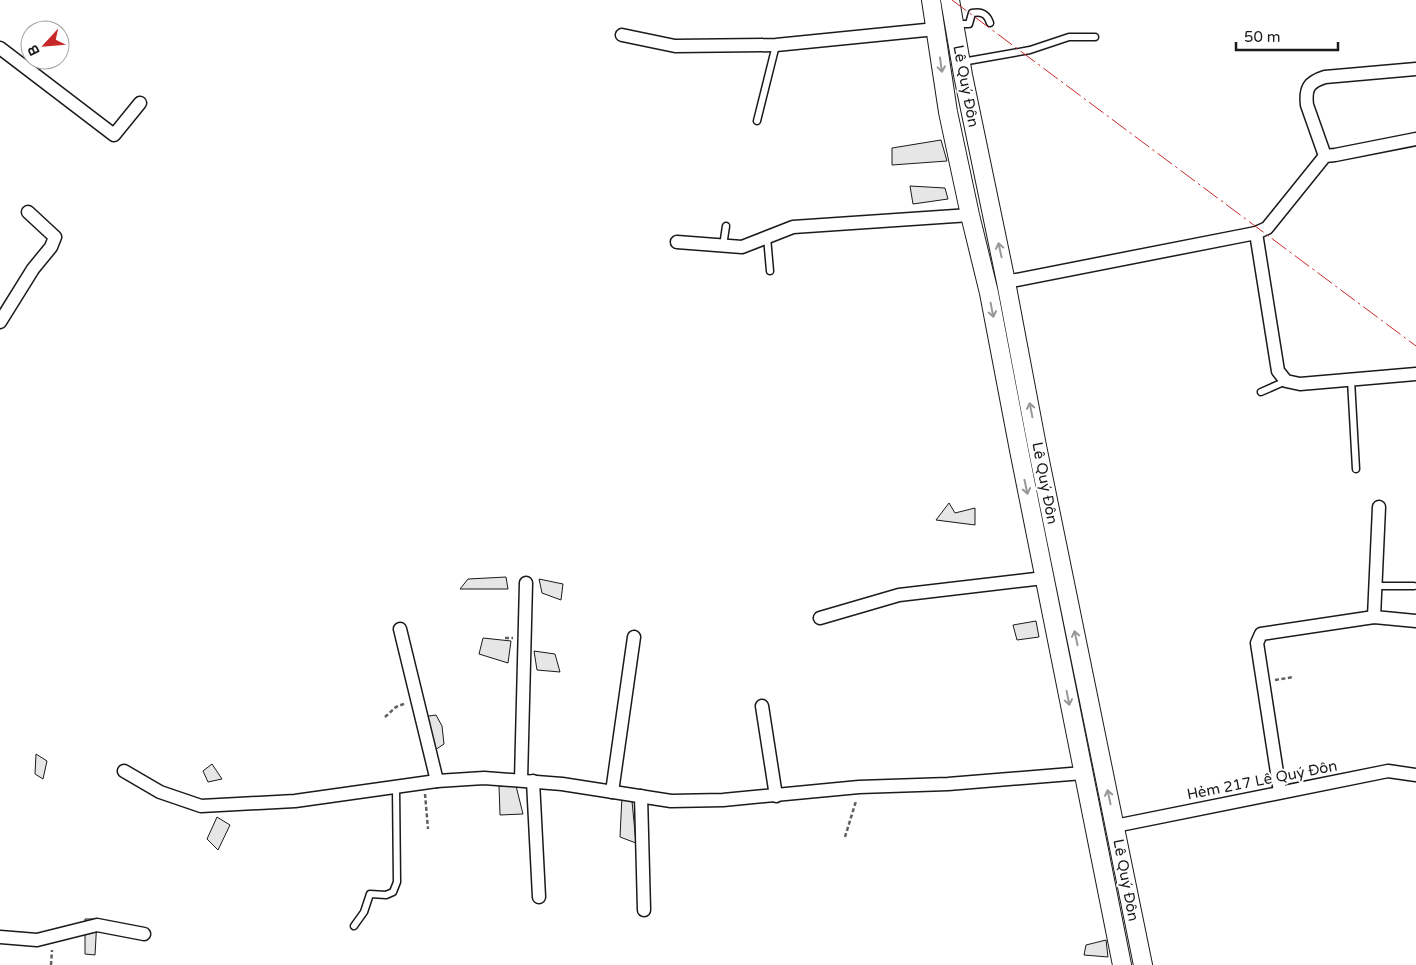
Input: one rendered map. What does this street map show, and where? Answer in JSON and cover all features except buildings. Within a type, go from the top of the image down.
[{"type":"main road","name":"Lê Quý Đôn","points":[[931,0],[948,112],[989,292],[1018,450],[1122,965]]},
{"type":"main road","name":"Lê Quý Đôn","points":[[950,0],[960,62],[1143,965]]},
{"type":"main road","points":[[1018,450],[1037,446]]},
{"type":"street","points":[[622,35],[675,46],[776,45],[936,29]]},
{"type":"street","points":[[0,48],[114,135],[140,103]]},
{"type":"street","points":[[1325,156],[1307,105],[1306,97],[1310,84],[1314,80],[1325,77],[1416,69]]},
{"type":"street","points":[[1325,156],[1335,156],[1416,139]]},
{"type":"street","points":[[1006,282],[1256,233],[1267,228],[1325,156]]},
{"type":"street","points":[[0,322],[33,268],[51,247],[55,237],[28,212]]},
{"type":"street","points":[[678,242],[742,247],[793,227],[970,215]]},
{"type":"street","points":[[1256,233],[1278,371],[1286,381],[1300,384],[1416,374]]},
{"type":"street","points":[[1374,617],[1379,507]]},
{"type":"street","points":[[820,618],[898,595],[1044,578]]},
{"type":"street","points":[[526,583],[527,781],[539,898]]},
{"type":"street","points":[[1280,792],[1257,643],[1261,634],[1374,617],[1416,621]]},
{"type":"street","points":[[400,629],[437,781]]},
{"type":"street","points":[[612,792],[634,637]]},
{"type":"street","points":[[762,706],[776,796]]},
{"type":"street","points":[[124,771],[160,792],[201,806],[296,801],[437,781],[484,778],[527,781],[670,801],[723,800],[859,787],[948,784],[1083,773]]},
{"type":"street","name":"Hẻm 217 Lê Quý Đôn","points":[[1115,826],[1388,771],[1416,775]]},
{"type":"street","points":[[641,796],[644,910]]},
{"type":"street","points":[[0,937],[37,940],[97,925],[144,934]]},
{"type":"lane","points":[[954,24],[969,24],[972,13],[975,12],[988,16],[990,23]]},
{"type":"lane","points":[[960,62],[1030,50],[1069,37],[1095,37]]},
{"type":"lane","points":[[757,121],[776,45]]},
{"type":"lane","points":[[723,246],[726,226]]},
{"type":"lane","points":[[767,237],[770,271]]},
{"type":"lane","points":[[1351,380],[1356,469]]},
{"type":"lane","points":[[1261,392],[1286,381]]},
{"type":"lane","points":[[1375,586],[1414,586]]},
{"type":"lane","points":[[354,926],[364,912],[370,894],[386,895],[393,892],[397,882],[396,787]]},
{"type":"path","points":[[1264,683],[1294,677]]},
{"type":"path","points":[[385,717],[396,707],[404,703],[418,703]]},
{"type":"path","points":[[424,783],[428,829]]},
{"type":"path","points":[[845,837],[859,787]]},
{"type":"power","points":[[952,0],[1416,346]]}]
